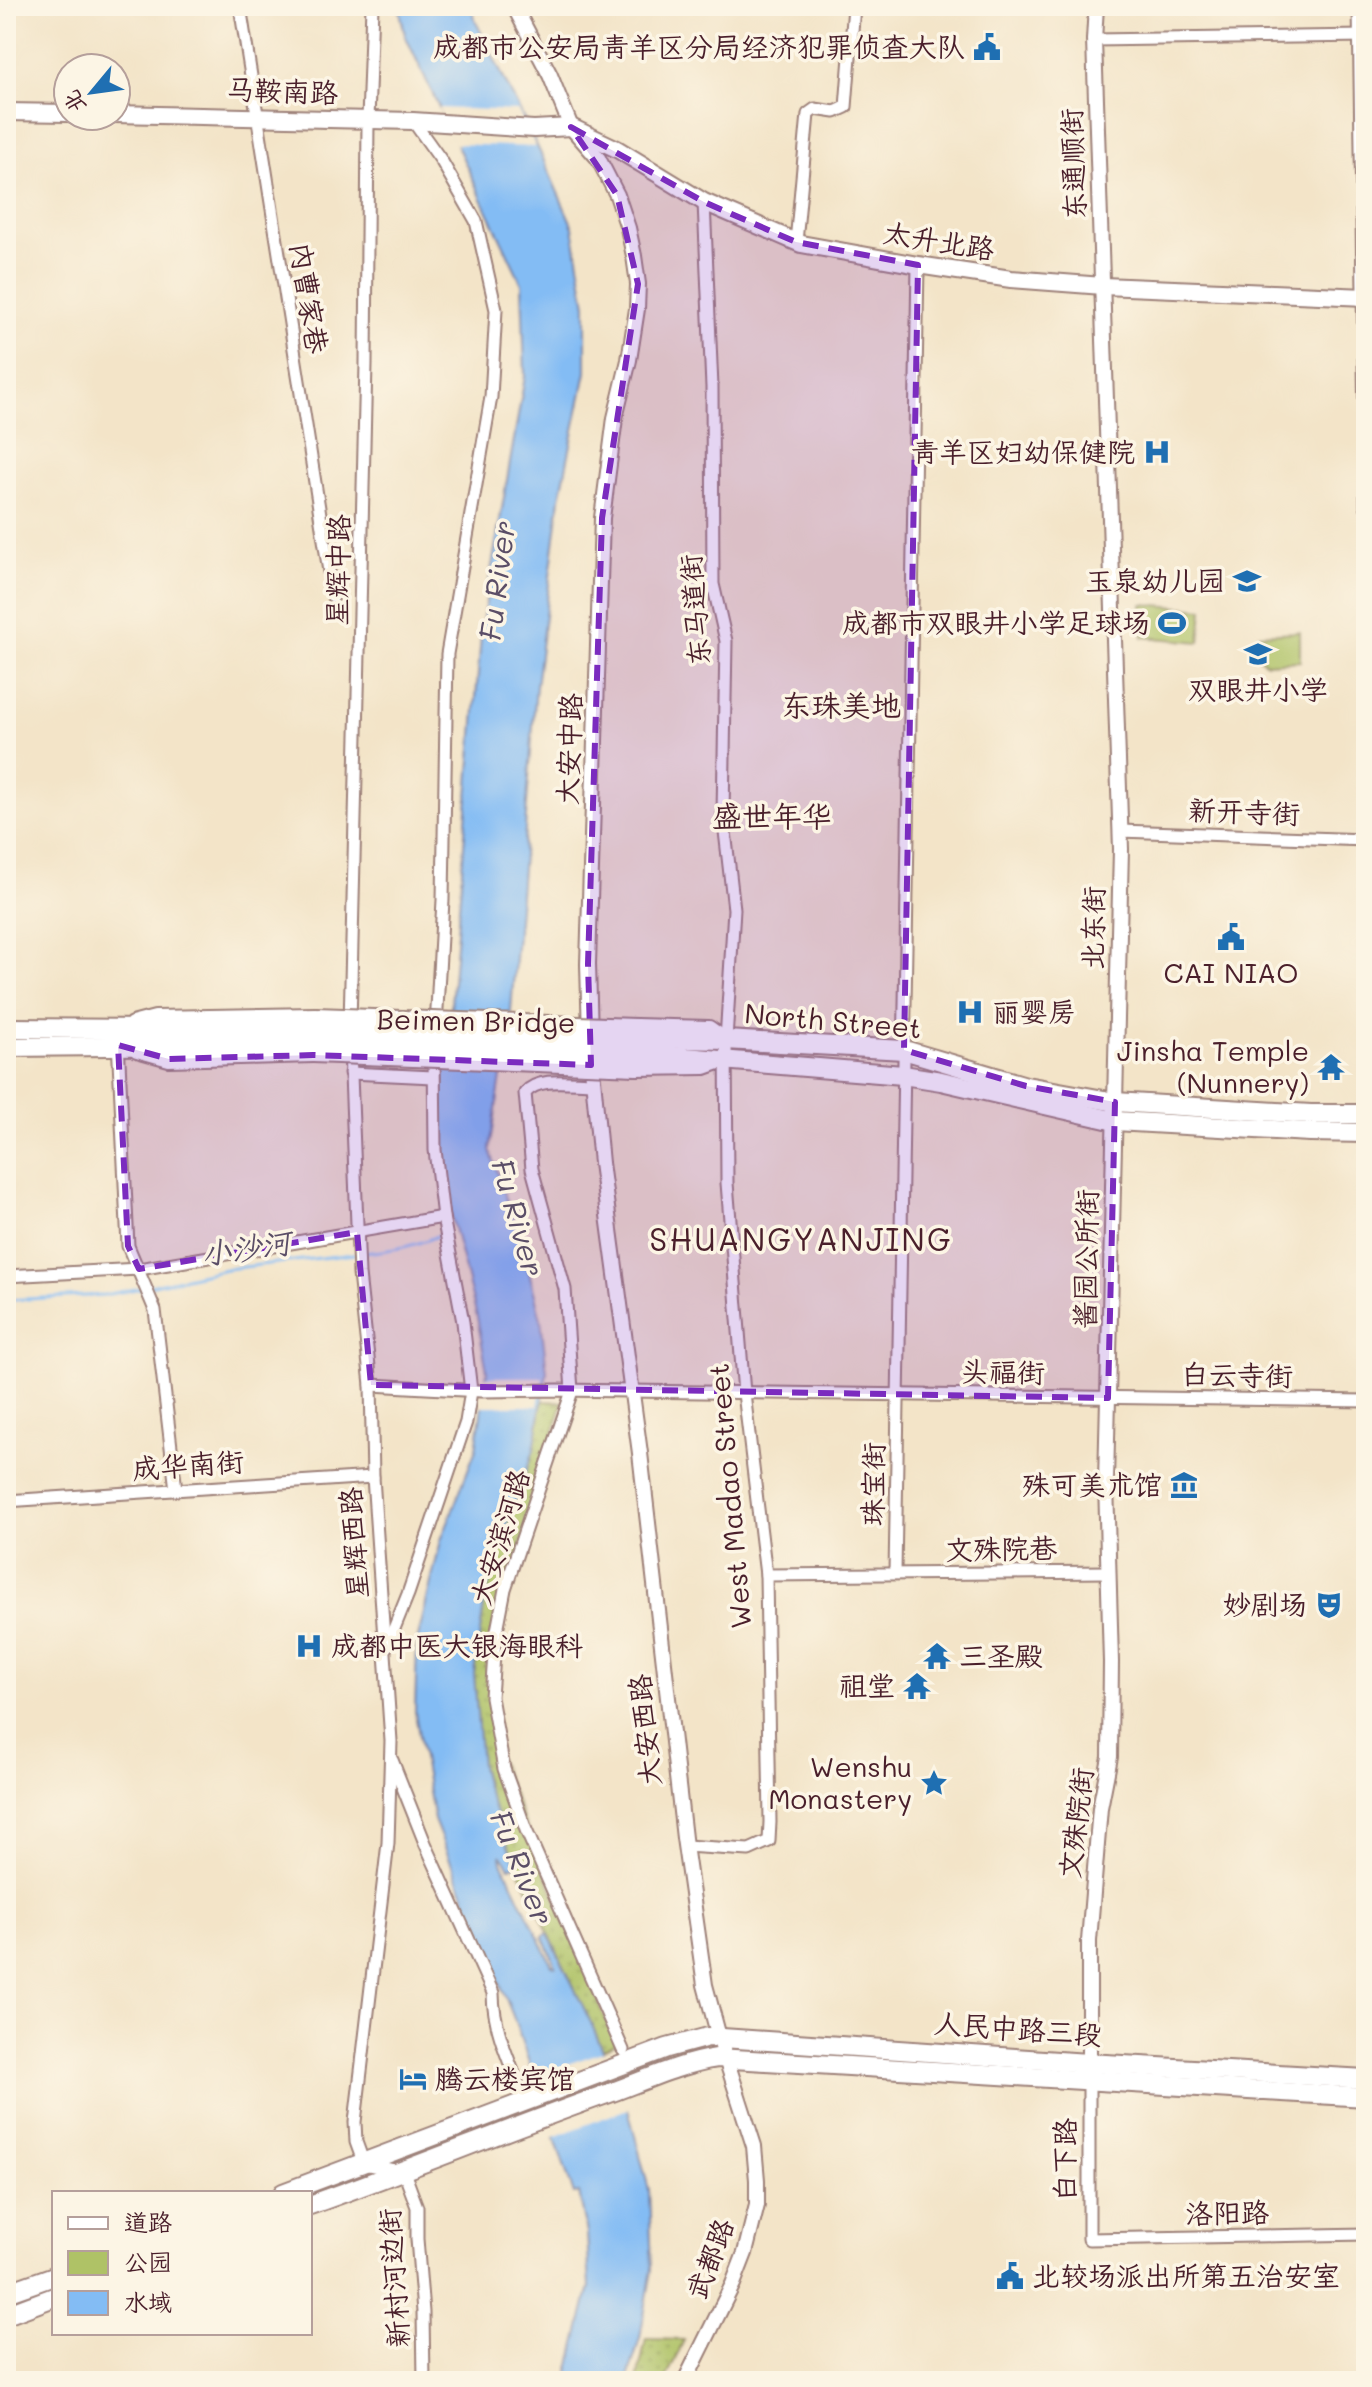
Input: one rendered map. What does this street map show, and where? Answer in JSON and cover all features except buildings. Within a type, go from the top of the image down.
[{"type":"main road","points":[[6,112],[52,113]]},
{"type":"main road","name":"马鞍南路","points":[[132,114],[413,121],[534,129]]},
{"type":"main road","name":"太升北路","points":[[534,129],[571,127],[617,149],[704,202],[796,242],[1011,279],[1364,297]]},
{"type":"main road","points":[[6,1028],[118,1036]]},
{"type":"main road","points":[[6,1047],[118,1036]]},
{"type":"main road","name":"Beimen Bridge","points":[[118,1036],[314,1036],[636,1046]]},
{"type":"main road","name":"North Street","points":[[636,1046],[726,1040],[904,1050],[1115,1112]]},
{"type":"main road","name":"North Street","points":[[636,1046],[726,1060],[903,1075],[1115,1112]]},
{"type":"main road","points":[[1115,1112],[1366,1114]]},
{"type":"main road","points":[[1115,1112],[1310,1132],[1366,1133]]},
{"type":"main road","name":"人民中路三段","points":[[289,2191],[667,2048],[691,2040],[719,2037],[1366,2097]]},
{"type":"main road","name":"人民中路三段","points":[[312,2204],[404,2172],[521,2124],[710,2059],[1366,2079]]},
{"type":"main road","points":[[6,2293],[52,2277]]},
{"type":"main road","points":[[6,2315],[52,2298]]},
{"type":"street","name":"内曹家巷","points":[[240,6],[333,597]]},
{"type":"street","name":"星辉中路","points":[[350,1020],[372,6]]},
{"type":"street","name":"大安中路","points":[[514,6],[550,75],[571,127],[598,158],[617,195],[628,228],[638,284],[634,331],[610,446],[602,518],[588,964],[592,1083],[632,1392]]},
{"type":"street","points":[[796,242],[808,114],[815,109],[835,112],[846,107],[854,6]]},
{"type":"street","name":"东通顺街","points":[[1096,6],[1094,40],[1121,831]]},
{"type":"street","points":[[1359,6],[1362,36],[1366,506]]},
{"type":"street","points":[[1094,40],[1362,36]]},
{"type":"street","points":[[385,1651],[408,1594],[476,1391],[444,1221],[435,1150],[433,1077],[443,900],[447,654],[491,397],[496,310],[476,221],[441,160],[413,121]]},
{"type":"street","name":"东马道街","points":[[704,202],[712,387],[713,584],[726,641],[723,814],[734,909],[726,1060]]},
{"type":"street","name":"珠宝街","points":[[895,1573],[918,265]]},
{"type":"street","name":"新开寺街","points":[[1121,831],[1366,840]]},
{"type":"street","name":"北东街","points":[[1115,1112],[1121,831]]},
{"type":"street","points":[[176,1490],[155,1310],[128,1246],[118,1036],[155,1018],[314,1036],[636,1046]]},
{"type":"street","name":"星辉西路","points":[[350,1020],[359,1274],[371,1385],[373,1477],[390,1756],[388,1843],[355,2122],[356,2142],[364,2164]]},
{"type":"street","name":"West Madao Street","points":[[685,1846],[749,1850],[769,1841],[766,1575],[744,1393],[727,1183],[726,1060]]},
{"type":"street","points":[[350,1073],[433,1077]]},
{"type":"street","name":"大安滨河路","points":[[592,1083],[541,1082],[525,1093],[532,1169],[565,1289],[572,1391],[505,1589],[495,1641],[491,1697],[504,1769],[526,1830],[623,2050]]},
{"type":"street","name":"酱园公所街","points":[[1107,1572],[1106,1482],[1115,1112]]},
{"type":"street","points":[[6,1276],[140,1273],[444,1221]]},
{"type":"street","name":"头福街","points":[[371,1385],[476,1391],[1108,1398]]},
{"type":"street","name":"大安西路","points":[[632,1392],[685,1846],[705,1985],[727,2059]]},
{"type":"street","name":"白云寺街","points":[[1108,1398],[1366,1401]]},
{"type":"street","name":"成华南街","points":[[6,1501],[373,1477]]},
{"type":"street","name":"文殊院巷","points":[[766,1575],[1107,1572]]},
{"type":"street","name":"文殊院街","points":[[1088,2072],[1089,1941],[1100,1808],[1110,1757],[1111,1662],[1107,1572]]},
{"type":"street","points":[[390,1756],[425,1843],[493,1993],[493,2007],[500,2033],[529,2100]]},
{"type":"street","name":"武都路","points":[[685,2381],[733,2284],[745,2253],[757,2205],[754,2146],[727,2059]]},
{"type":"street","name":"白下路","points":[[1088,2072],[1089,2239]]},
{"type":"street","points":[[364,2164],[404,2172]]},
{"type":"street","name":"新村河边街","points":[[404,2172],[417,2207],[424,2381]]},
{"type":"street","name":"洛阳路","points":[[1089,2239],[1366,2234]]},
{"type":"highlighted area","points":[[571,127],[704,202],[796,242],[918,265],[904,1050],[1026,1086],[1115,1102],[1108,1398],[371,1385],[357,1232],[139,1269],[128,1246],[118,1045],[169,1059],[313,1055],[591,1065],[588,964],[602,518],[638,284],[617,195]]},
{"type":"green space","name":"成都市双眼井小学足球场","points":[[1142,604],[1203,609],[1200,642],[1143,637]]},
{"type":"green space","points":[[1300,632],[1300,661],[1266,663],[1260,658],[1259,634]]},
{"type":"green space","points":[[542,1401],[563,1402],[492,1643],[498,1758],[616,2044],[603,2050],[509,1848],[491,1803],[481,1766],[474,1673],[485,1598],[505,1529],[534,1450]]},
{"type":"green space","points":[[646,2339],[684,2340],[665,2381],[637,2381]]},
{"type":"water","name":"Fu River","points":[[399,6],[472,6],[475,20],[573,227],[586,305],[586,372],[560,498],[536,686],[511,1011],[490,1150],[523,1248],[541,1319],[547,1372],[534,1450],[505,1529],[485,1598],[474,1673],[485,1784],[517,1864],[510,1867],[501,1854],[502,1862],[552,1965],[556,1966],[543,1936],[548,1933],[592,2025],[628,2109],[649,2190],[652,2270],[640,2338],[627,2381],[567,2381],[590,2287],[587,2233],[579,2193],[574,2194],[513,2016],[434,1820],[415,1713],[417,1642],[441,1540],[476,1449],[487,1371],[477,1317],[445,1193],[439,1114],[451,1006],[482,624],[525,376],[522,284],[405,35]]},
{"type":"pier","points":[[439,108],[518,111],[536,147],[453,144]]},
{"type":"pier","points":[[482,1377],[543,1377],[538,1406],[478,1406]]},
{"type":"pier","points":[[605,2051],[630,2108],[551,2138],[530,2077]]},
{"type":"waterway","name":"小沙河","points":[[362,1253],[404,1247],[443,1233]]},
{"type":"waterway","name":"小沙河","points":[[149,1286],[226,1269],[354,1254]]},
{"type":"waterway","name":"小沙河","points":[[6,1300],[104,1295],[141,1288]]},
{"type":"place","name":"成都市公安局青羊区分局经济犯罪侦查大队","points":[[987,47]]},
{"type":"place","name":"青羊区妇幼保健院","points":[[1157,452]]},
{"type":"place","name":"玉泉幼儿园","points":[[1247,581]]},
{"type":"place","name":"成都市双眼井小学足球场","points":[[1172,623]]},
{"type":"place","name":"双眼井小学","points":[[1258,654]]},
{"type":"place","name":"CAI NIAO","points":[[1231,937]]},
{"type":"place","name":"丽婴房","points":[[970,1012]]},
{"type":"place","name":"Jinsha Temple (Nunnery)","points":[[1331,1067]]},
{"type":"place","name":"殊可美术馆","points":[[1184,1485]]},
{"type":"place","name":"妙剧场","points":[[1329,1605]]},
{"type":"place","name":"成都中医大银海眼科","points":[[309,1646]]},
{"type":"place","name":"三圣殿","points":[[937,1656]]},
{"type":"place","name":"祖堂","points":[[917,1686]]},
{"type":"place","name":"Wenshu Monastery","points":[[934,1783]]},
{"type":"place","name":"腾云楼宾馆","points":[[413,2079]]},
{"type":"place","name":"北较场派出所第五治安室","points":[[1010,2276]]},
{"type":"district","name":"东珠美地","points":[[841,706]]},
{"type":"district","name":"盛世年华","points":[[772,817]]},
{"type":"district","name":"SHUANGYANJING","points":[[801,1240]]}]
